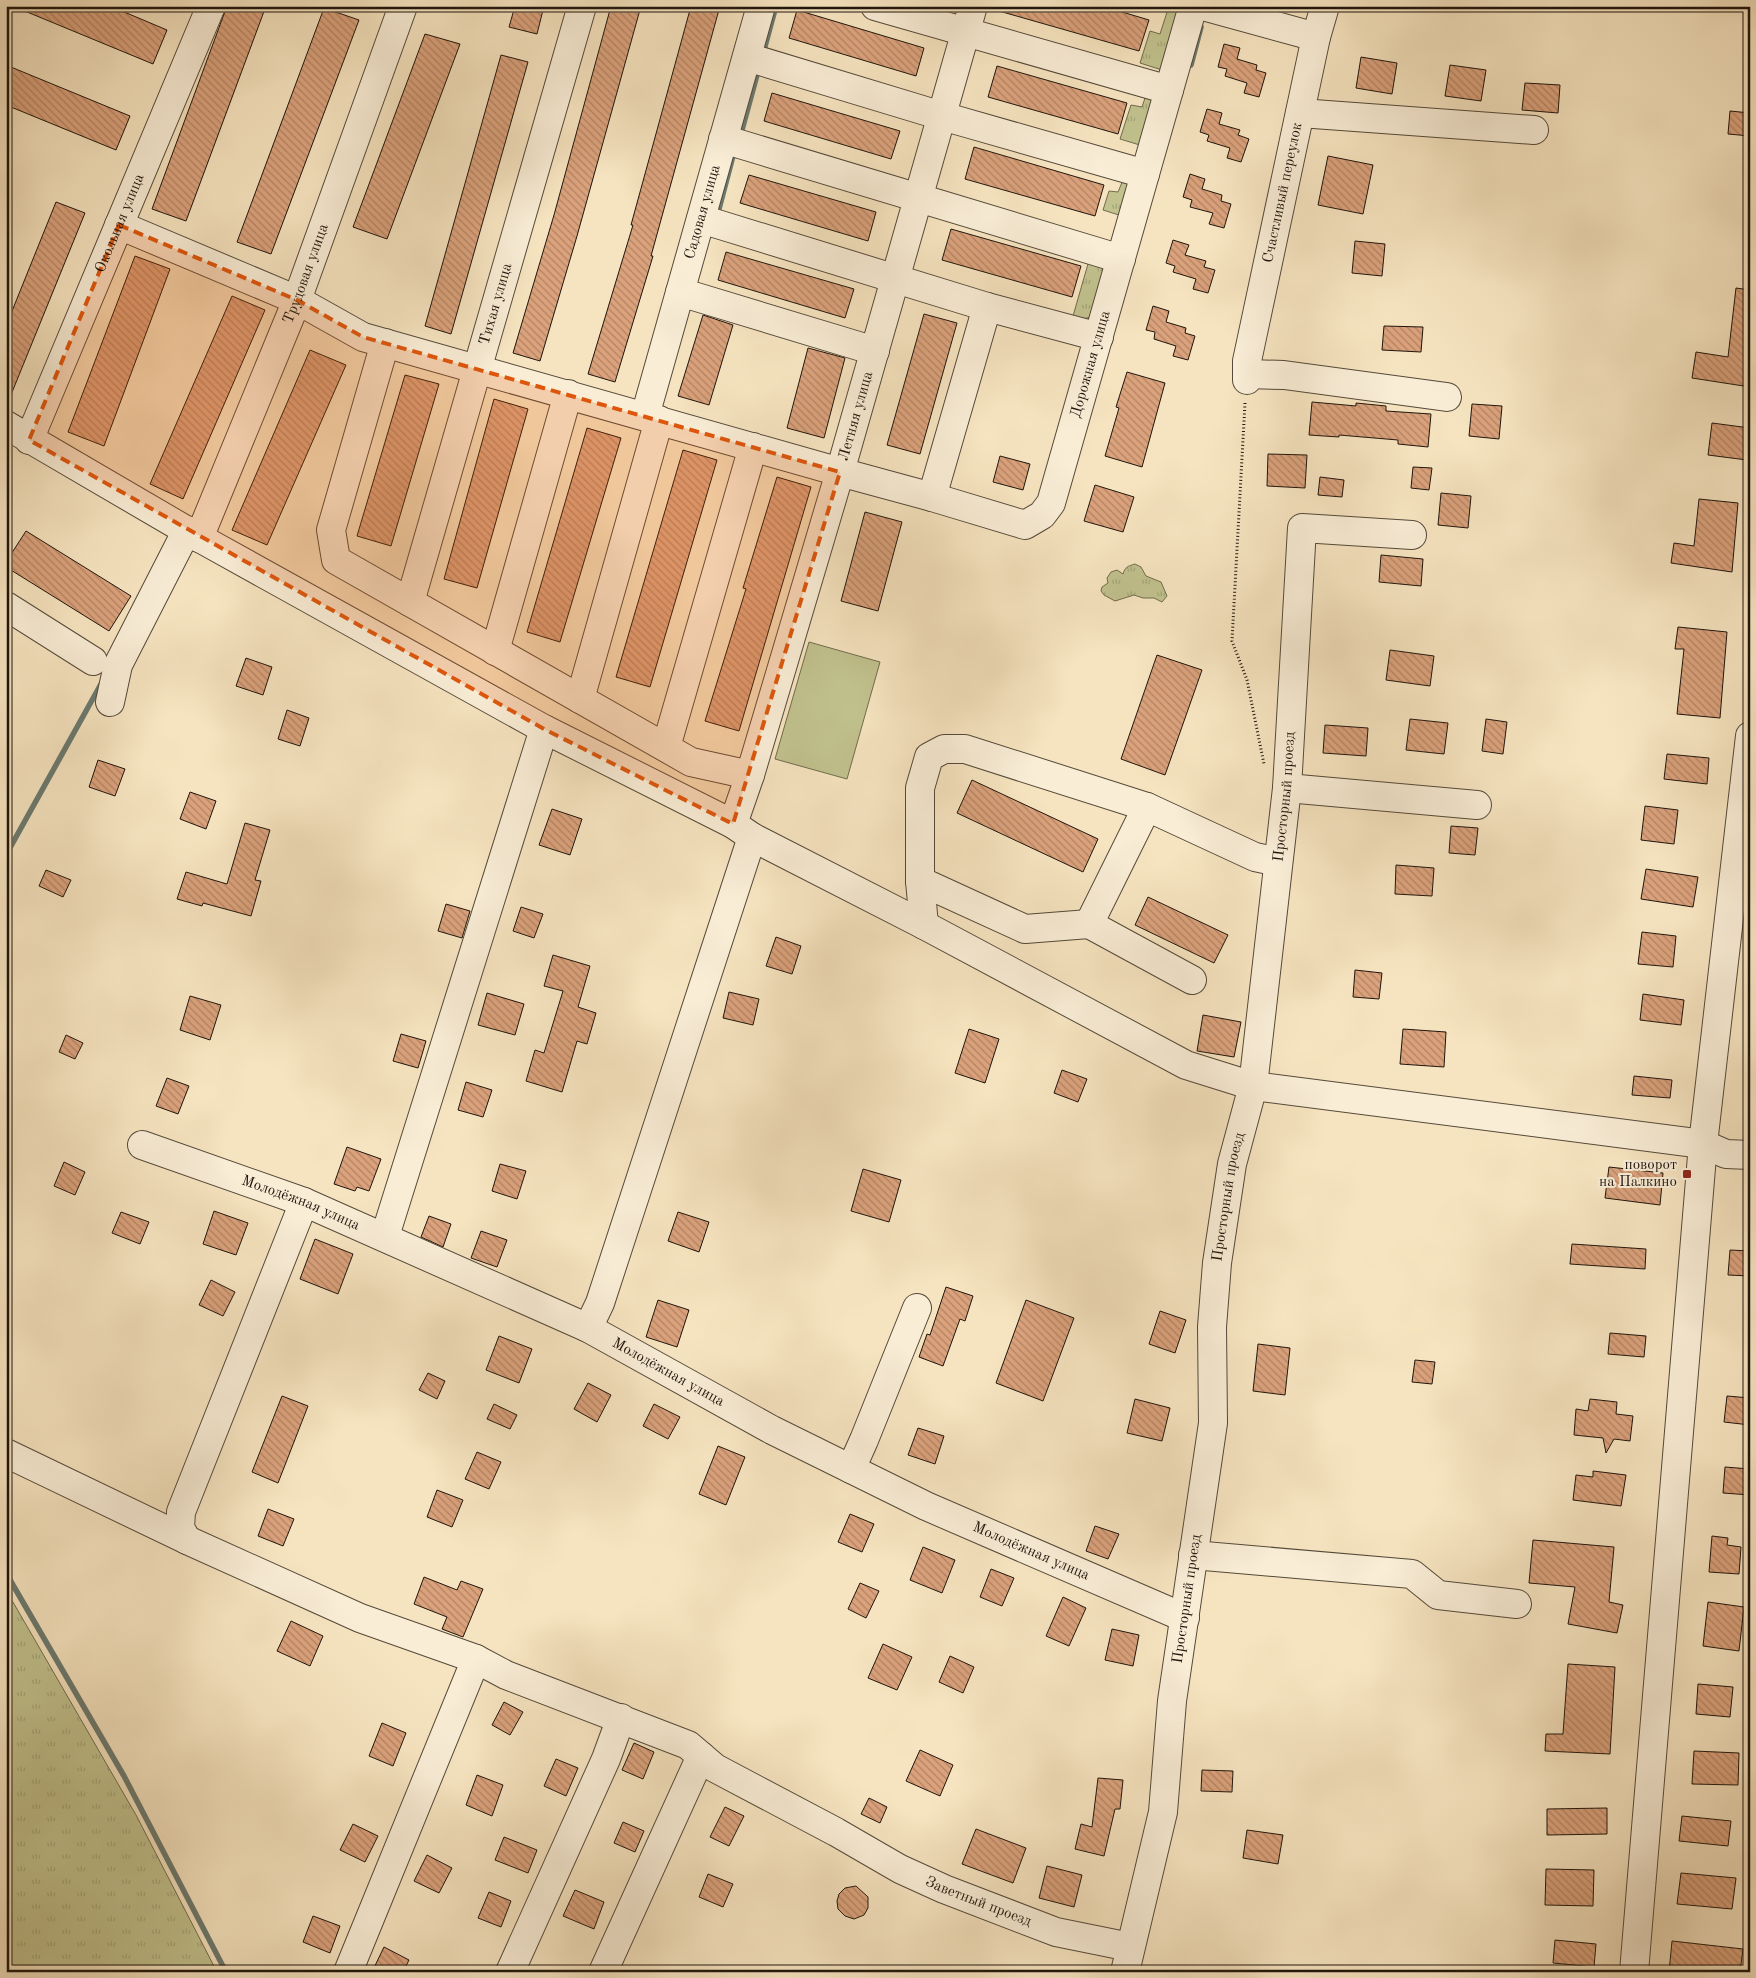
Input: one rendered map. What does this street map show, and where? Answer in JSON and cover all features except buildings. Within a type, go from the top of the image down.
[{"type":"street","name":"Окольная улица","points":[[29,440],[210,6]]},
{"type":"street","name":"Трудовая улица","points":[[110,702],[118,665],[193,534],[297,300],[403,6]]},
{"type":"street","name":"Тихая улица","points":[[410,602],[582,6]]},
{"type":"street","name":"Садовая улица","points":[[580,699],[652,418],[680,292],[761,6]]},
{"type":"street","points":[[875,6],[1169,90]]},
{"type":"street","name":"Летняя улица","points":[[588,1328],[600,1303],[742,830],[750,775],[840,472],[973,6]]},
{"type":"street","name":"Дорожная улица","points":[[119,225],[297,300],[363,337],[932,497],[1025,525],[1042,515],[1051,503],[1193,6]]},
{"type":"street","points":[[1203,6],[1316,37]]},
{"type":"street","name":"Счастливый переулок","points":[[1247,377],[1247,360],[1316,37],[1325,6]]},
{"type":"street","points":[[747,57],[942,116],[1145,174]]},
{"type":"street","points":[[1300,113],[1534,130]]},
{"type":"street","points":[[723,139],[1121,259]]},
{"type":"street","points":[[701,219],[1098,338]]},
{"type":"street","points":[[680,292],[875,351]]},
{"type":"street","points":[[932,497],[987,306]]},
{"type":"street","points":[[385,343],[331,530],[336,560],[692,762],[750,775]]},
{"type":"street","points":[[1247,377],[1284,375],[1447,397]]},
{"type":"street","points":[[495,651],[568,394]]},
{"type":"street","points":[[6,425],[193,534],[544,729],[924,925],[1186,1065],[1252,1086],[1703,1144],[1726,1154],[1750,1155]]},
{"type":"street","points":[[666,747],[753,447]]},
{"type":"street","name":"Просторный проезд","points":[[1128,1960],[1163,1812],[1172,1701],[1213,1423],[1212,1328],[1217,1263],[1232,1164],[1252,1086],[1287,788],[1302,528],[1412,535]]},
{"type":"street","points":[[6,606],[94,661]]},
{"type":"street","points":[[385,1236],[544,729]]},
{"type":"street","points":[[1634,1972],[1703,1144],[1750,736]]},
{"type":"street","points":[[924,925],[920,881],[920,788],[929,757],[944,749],[965,749],[1147,807],[1255,857],[1278,862]]},
{"type":"street","points":[[1287,788],[1477,805]]},
{"type":"street","points":[[1089,924],[1147,807]]},
{"type":"street","points":[[920,881],[1025,929],[1089,924],[1192,980]]},
{"type":"street","name":"Молодёжная улица","points":[[142,1145],[304,1202],[385,1236],[588,1328],[772,1430],[926,1506],[1185,1618]]},
{"type":"street","points":[[187,1540],[180,1528],[181,1512],[304,1202]]},
{"type":"street","points":[[851,1469],[916,1308]]},
{"type":"street","name":"Заветный проезд","points":[[6,1453],[187,1540],[360,1618],[476,1659],[506,1676],[688,1745],[715,1768],[836,1832],[900,1869],[944,1889],[1128,1960]]},
{"type":"street","points":[[1193,1554],[1412,1574],[1438,1595],[1517,1604]]},
{"type":"street","points":[[348,1972],[476,1659]]},
{"type":"street","points":[[510,1972],[606,1759],[621,1718]]},
{"type":"street","points":[[603,1972],[701,1756]]},
{"type":"path","points":[[1247,377],[1232,641],[1247,680],[1263,762],[1287,788]]},
{"type":"highlighted area","points":[[119,225],[297,300],[363,337],[840,472],[733,824],[544,729],[29,440]]},
{"type":"green space","points":[[1169,6],[1180,6],[1165,71],[1140,63],[1150,31],[1160,34]]},
{"type":"green space","points":[[1146,95],[1152,97],[1155,103],[1143,146],[1120,139],[1131,105],[1142,107]]},
{"type":"green space","points":[[1123,180],[1132,183],[1122,216],[1103,210],[1109,191],[1118,192]]},
{"type":"green space","points":[[1090,257],[1105,265],[1093,315],[1088,318],[1081,318],[1073,316]]},
{"type":"green space","points":[[1135,564],[1141,567],[1146,576],[1161,582],[1167,596],[1162,602],[1154,598],[1143,598],[1134,595],[1115,601],[1104,595],[1101,591],[1102,587],[1108,583],[1107,578],[1111,572],[1117,570],[1123,574],[1127,567]]},
{"type":"green space","points":[[809,642],[880,662],[847,779],[775,759]]},
{"type":"green space","points":[[6,1590],[136,1815],[217,1972],[6,1972]]},
{"type":"waterway","points":[[764,50],[776,6]]},
{"type":"waterway","points":[[1191,65],[1201,27]]},
{"type":"waterway","points":[[742,130],[757,75]]},
{"type":"waterway","points":[[719,209],[733,156]]},
{"type":"waterway","points":[[6,855],[101,684]]},
{"type":"waterway","points":[[6,1573],[124,1776],[226,1972]]},
{"type":"place","name":"поворот на Палкино","points":[[1687,1174]]}]
